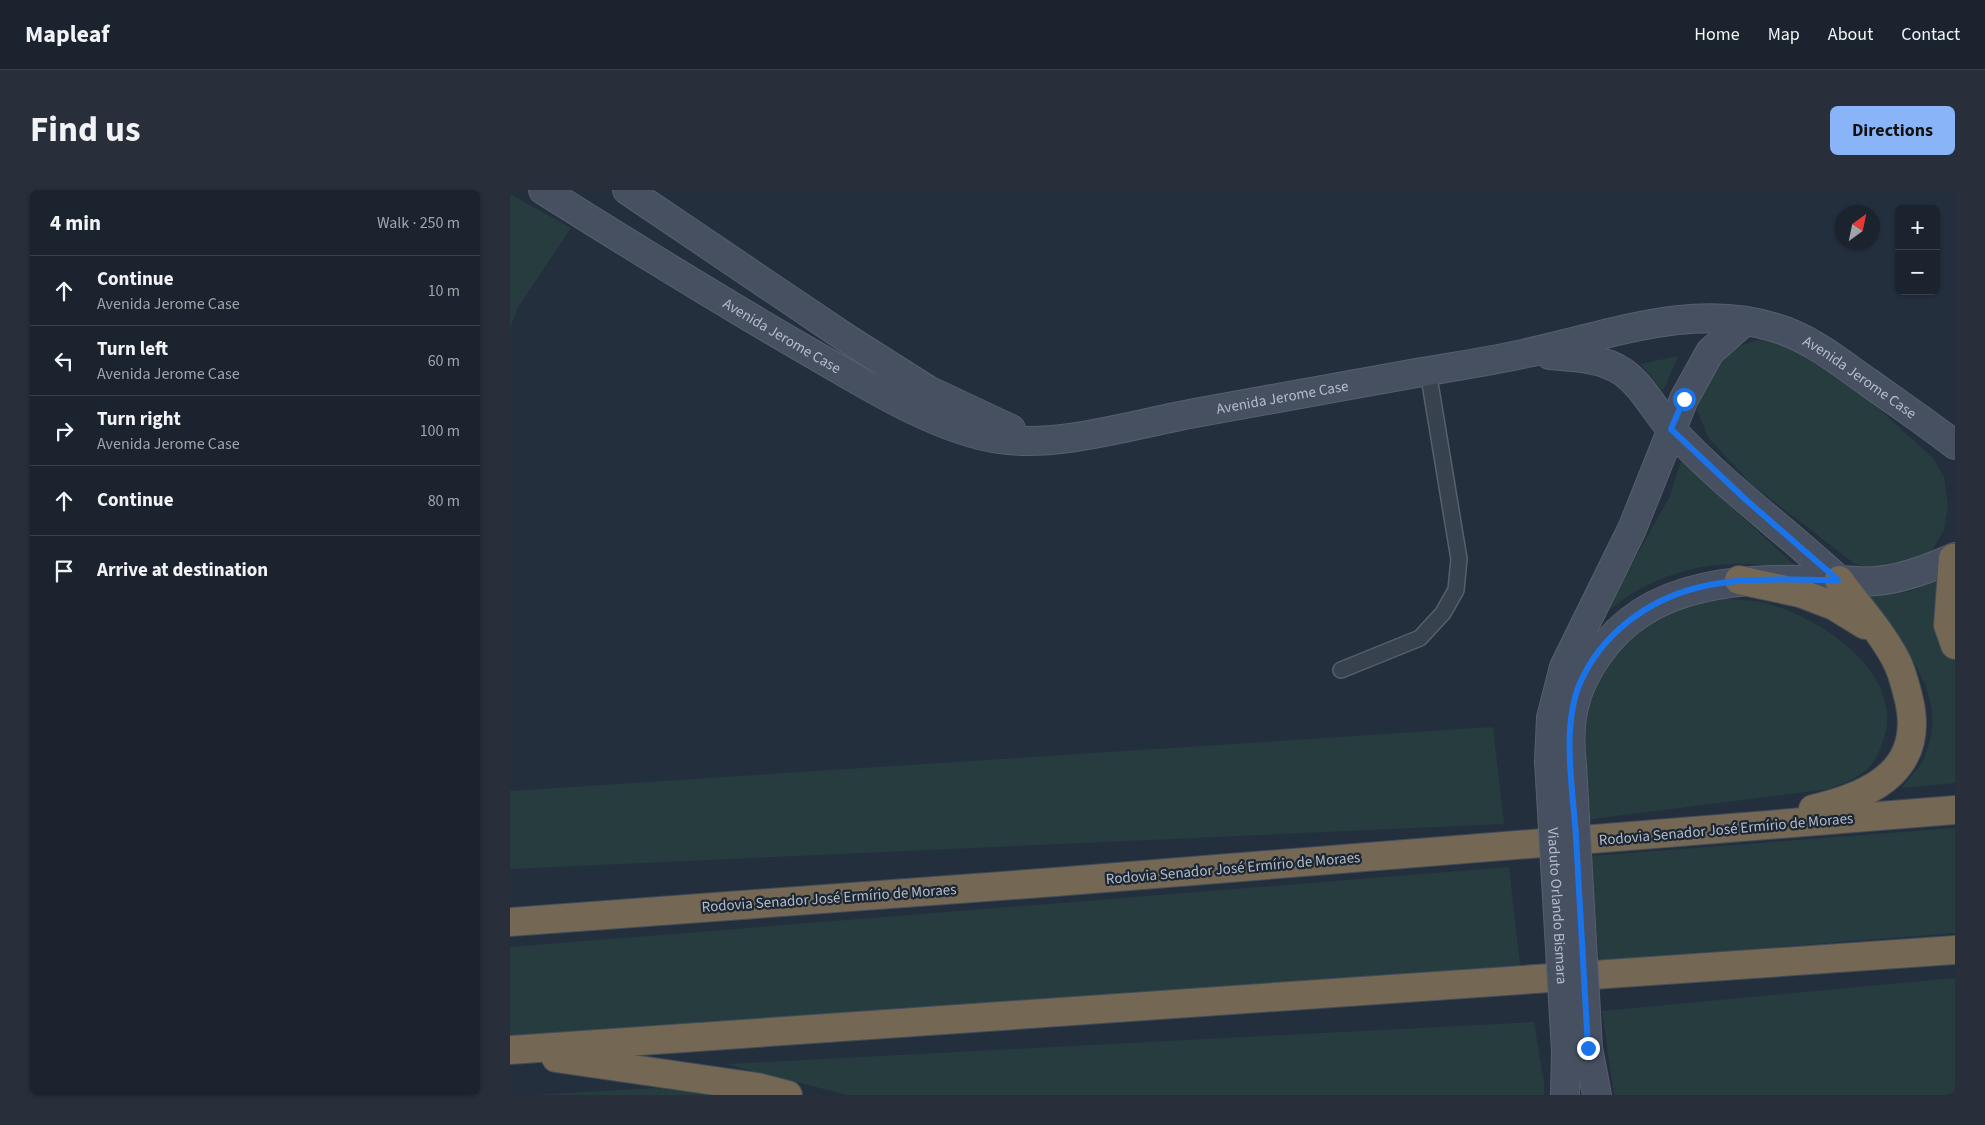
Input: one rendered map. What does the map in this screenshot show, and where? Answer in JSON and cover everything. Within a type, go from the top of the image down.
[{"type":"highway","points":[[1954,554],[1948,625],[1955,645]]},
{"type":"highway","points":[[1739,580],[1800,593],[1834,606],[1879,634]]},
{"type":"highway","points":[[1732,828],[1846,802],[1881,784],[1898,766],[1910,744],[1914,717],[1897,661],[1838,580]]},
{"type":"highway","name":"Rodovia Senador José Ermírio de Moraes","points":[[510,922],[1955,810]]},
{"type":"highway","points":[[510,1051],[1955,950]]},
{"type":"highway","points":[[510,1051],[757,1087],[788,1095]]},
{"type":"main road","name":"Avenida Jerome Case","points":[[543,190],[702,290],[854,378],[916,411],[970,432],[1000,439],[1038,440],[1087,435],[1154,421],[1527,354],[1622,330],[1678,321],[1711,319],[1745,321],[1777,328],[1824,351],[1947,438],[1955,460]]},
{"type":"main road","name":"Avenida Jerome Case","points":[[627,190],[846,338],[928,390],[987,419],[1038,440]]},
{"type":"main road","points":[[1565,1095],[1577,1049],[1560,763],[1551,718],[1564,667],[1632,528],[1684,399],[1710,352],[1745,321]]},
{"type":"main road","name":"Avenida Jerome Case","points":[[1527,354],[1578,357],[1606,363],[1624,373],[1642,390],[1671,429],[1745,499],[1838,580]]},
{"type":"main road","points":[[1560,763],[1580,683],[1610,636],[1634,615],[1695,588],[1739,580],[1877,581],[1925,570],[1954,554]]},
{"type":"main road","points":[[1577,1049],[1597,1095]]},
{"type":"lane","points":[[1341,670],[1420,638],[1443,613],[1456,590],[1459,559],[1428,371]]},
{"type":"green space","points":[[510,194],[571,228],[518,307],[510,328]]},
{"type":"green space","points":[[1758,340],[1786,344],[1869,400],[1934,459],[1944,477],[1948,506],[1944,530],[1933,549],[1917,563],[1880,570],[1855,564],[1751,484],[1708,437],[1697,410],[1707,371],[1726,351]]},
{"type":"green space","points":[[1678,356],[1663,391],[1640,364]]},
{"type":"green space","points":[[1681,461],[1800,570],[1756,564],[1729,564],[1689,570],[1651,583],[1617,604],[1602,617],[1670,496]]},
{"type":"green space","points":[[1939,578],[1941,638],[1955,662],[1955,783],[1902,788],[1923,760],[1931,735],[1932,712],[1927,689],[1904,647],[1858,590],[1890,594],[1900,593],[1918,588]]},
{"type":"green space","points":[[1723,598],[1761,602],[1783,608],[1828,632],[1850,648],[1867,667],[1880,688],[1887,710],[1885,734],[1877,756],[1872,764],[1859,775],[1829,789],[1585,820],[1579,750],[1591,687],[1610,656],[1641,627],[1682,608]]},
{"type":"green space","points":[[1493,727],[1504,824],[510,869],[510,791]]},
{"type":"green space","points":[[1955,828],[1955,933],[1599,961],[1591,856]]},
{"type":"green space","points":[[1509,867],[1520,966],[510,1039],[510,947]]},
{"type":"green space","points":[[1955,978],[1955,1095],[1614,1095],[1602,1011]]},
{"type":"green space","points":[[1534,1022],[1544,1083],[1544,1095],[847,1095],[726,1064]]},
{"type":"green space","points":[[656,1088],[717,1095],[534,1095]]},
{"type":"route","points":[[1588,1048],[1572,765],[1568,736],[1580,683],[1610,636],[1634,615],[1695,588],[1739,580],[1838,580],[1745,499],[1671,429],[1684,399]]}]
